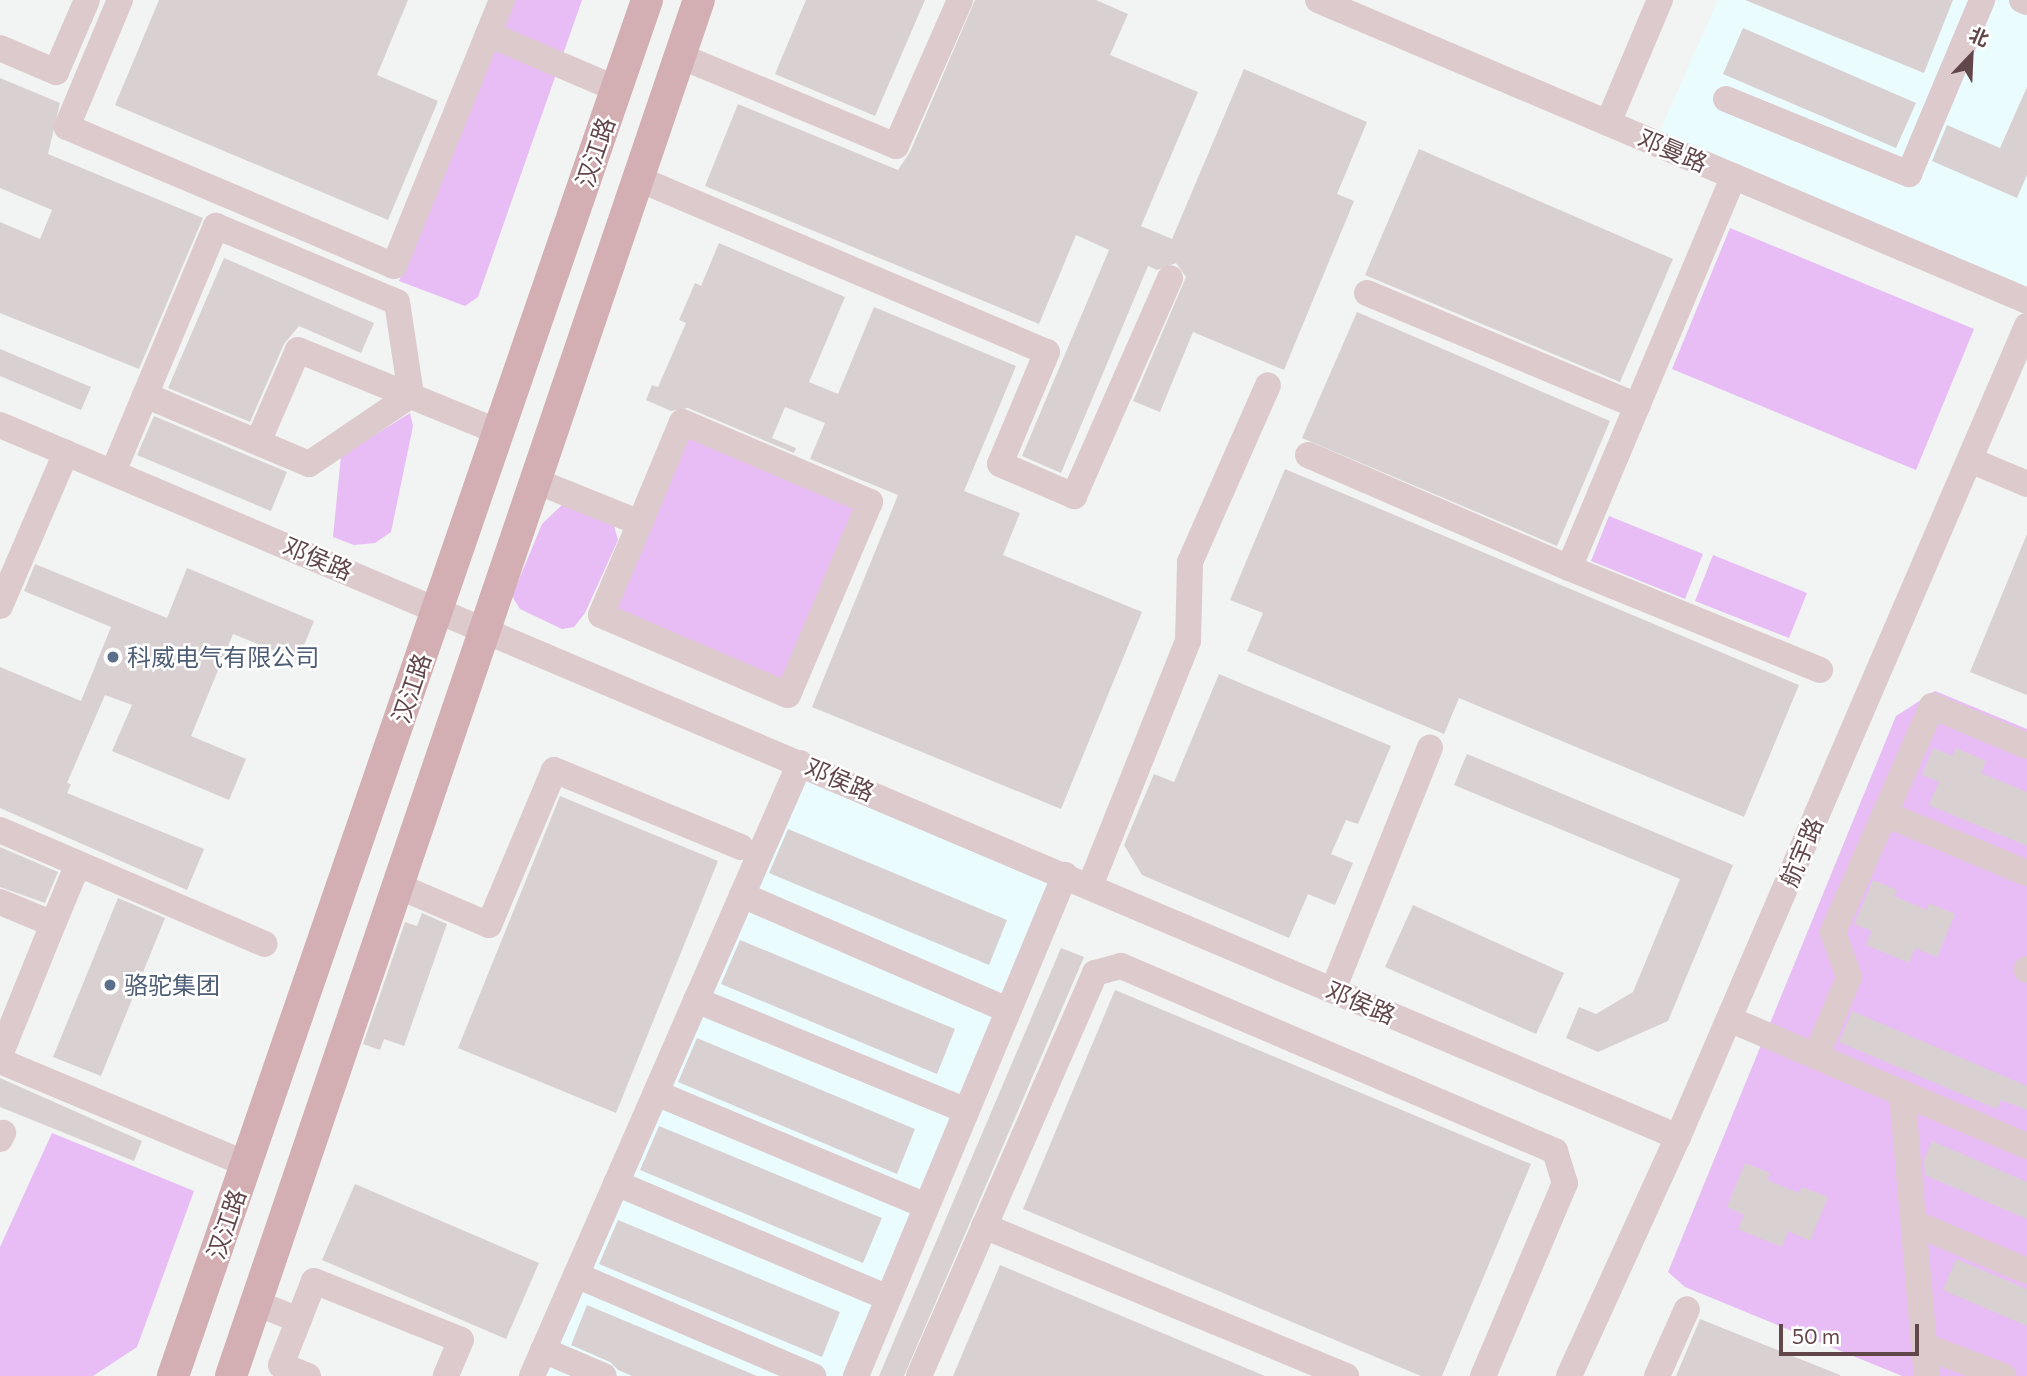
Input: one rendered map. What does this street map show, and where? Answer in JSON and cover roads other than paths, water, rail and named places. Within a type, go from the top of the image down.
[{"type":"main road","name":"汉江路","points":[[173,1376],[647,0]]},
{"type":"main road","name":"汉江路","points":[[231,1376],[699,0]]},
{"type":"street","points":[[0,48],[56,72],[87,0]]},
{"type":"street","points":[[120,0],[67,127],[394,266],[502,0]]},
{"type":"street","points":[[680,56],[896,146],[960,0]]},
{"type":"street","name":"邓曼路","points":[[1318,0],[2027,301]]},
{"type":"street","points":[[1608,123],[1660,0]]},
{"type":"street","points":[[1726,99],[1909,174],[1982,0]]},
{"type":"street","points":[[488,34],[617,89]]},
{"type":"street","points":[[1570,568],[1734,176]]},
{"type":"street","points":[[639,179],[1047,352],[1000,464],[1074,496],[1170,278]]},
{"type":"street","points":[[113,472],[216,226],[397,302],[411,395]]},
{"type":"street","points":[[1367,293],[1637,406]]},
{"type":"street","name":"航宇路","points":[[1569,1376],[1678,1137],[1969,460],[2016,383],[2027,326]]},
{"type":"street","points":[[258,442],[298,350],[499,432]]},
{"type":"street","points":[[1090,886],[1188,641],[1191,562],[1268,385]]},
{"type":"street","points":[[145,395],[309,464],[411,395]]},
{"type":"street","points":[[682,422],[870,502],[788,695],[600,615],[640,523],[682,422]]},
{"type":"street","name":"邓侯路","points":[[0,425],[439,608],[1678,1137]]},
{"type":"street","points":[[0,606],[65,453]]},
{"type":"street","points":[[1308,455],[1570,568],[1820,670]]},
{"type":"street","points":[[1969,460],[2027,484]]},
{"type":"street","points":[[536,481],[640,523]]},
{"type":"street","points":[[1816,1056],[1849,977],[1833,932],[1932,706],[2027,746]]},
{"type":"street","points":[[1333,990],[1430,748]]},
{"type":"street","points":[[532,1376],[800,763]]},
{"type":"street","points":[[398,886],[489,925],[554,770],[741,847]]},
{"type":"street","points":[[1885,814],[2027,873]]},
{"type":"street","points":[[0,830],[265,944]]},
{"type":"street","points":[[0,1055],[78,864]]},
{"type":"street","points":[[856,1376],[1065,875]]},
{"type":"street","points":[[742,895],[1008,1010]]},
{"type":"street","points":[[0,902],[53,924]]},
{"type":"street","points":[[919,1376],[1095,972],[1121,966],[1555,1151],[1565,1183],[1483,1376]]},
{"type":"street","points":[[696,1000],[966,1111]]},
{"type":"street","points":[[1729,1019],[2027,1146]]},
{"type":"street","points":[[0,1061],[246,1164]]},
{"type":"street","points":[[656,1093],[926,1206]]},
{"type":"street","points":[[1902,1093],[1927,1376]]},
{"type":"street","points":[[616,1183],[888,1298]]},
{"type":"street","points":[[1914,1223],[2027,1270]]},
{"type":"street","points":[[984,1226],[1346,1376]]},
{"type":"street","points":[[576,1275],[813,1376]]},
{"type":"street","points":[[308,1376],[281,1365],[314,1281],[461,1339],[446,1376]]},
{"type":"street","points":[[256,1303],[299,1320]]},
{"type":"street","points":[[1657,1376],[1686,1309]]},
{"type":"street","points":[[1924,1346],[2003,1376]]},
{"type":"street","points":[[543,1350],[604,1376]]},
{"type":"place","name":"科威电气有限公司","points":[[113,657]]},
{"type":"place","name":"骆驼集团","points":[[110,985]]}]
